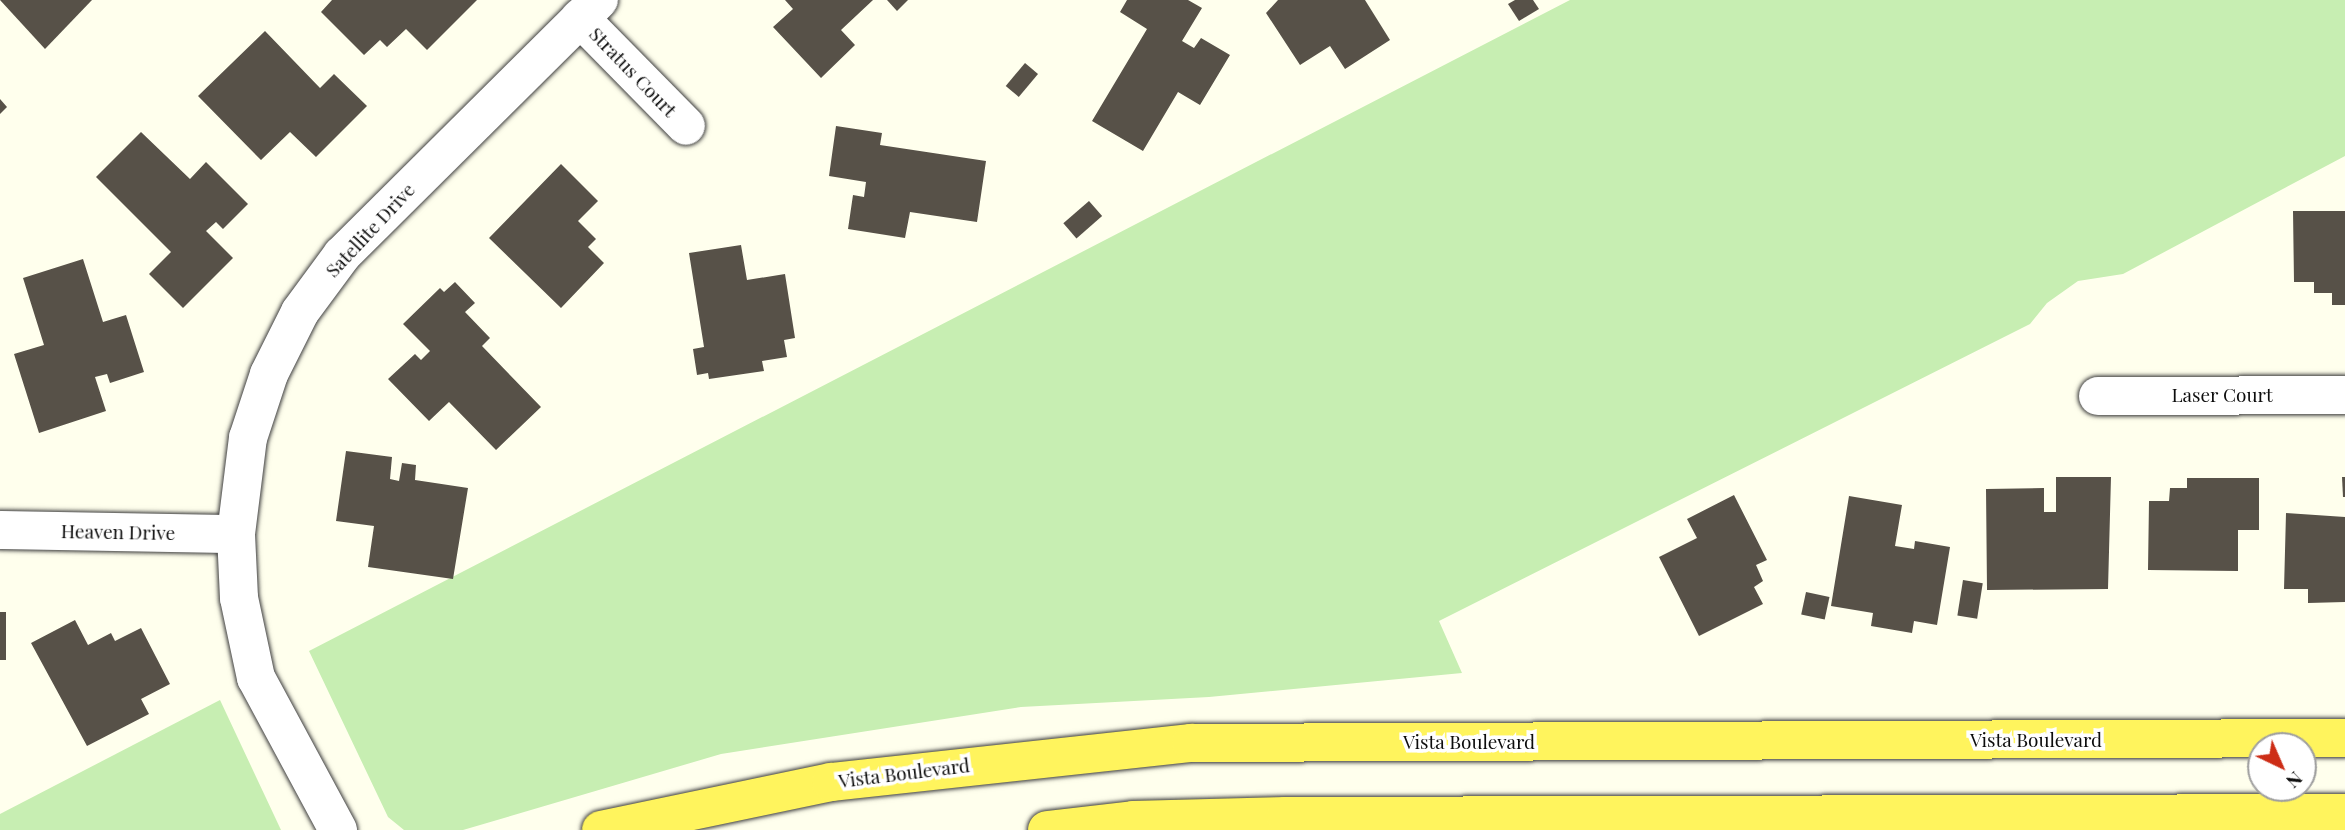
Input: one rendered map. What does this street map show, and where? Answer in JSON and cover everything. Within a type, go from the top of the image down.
[{"type":"main road","name":"Vista Boulevard","points":[[601,830],[831,782],[1191,743],[2345,738]]},
{"type":"main road","points":[[1047,830],[1133,820],[1286,816],[2345,813]]},
{"type":"street","name":"Stratus Court","points":[[590,9],[686,126]]},
{"type":"street","name":"Satellite Drive","points":[[338,830],[256,678],[239,598],[236,534],[248,438],[269,374],[300,312],[342,255],[590,9]]},
{"type":"street","name":"Laser Court","points":[[2098,396],[2345,395]]},
{"type":"street","name":"Heaven Drive","points":[[0,530],[236,534]]},
{"type":"green space","points":[[1570,0],[2345,0],[2345,156],[2123,274],[2078,281],[2047,303],[2030,324],[1439,621],[1462,673],[1209,697],[1021,707],[721,754],[463,830],[404,830],[388,817],[309,651]]},
{"type":"green space","points":[[220,700],[281,830],[0,830],[0,814]]},
{"type":"building","points":[[0,0],[92,0],[45,49]]},
{"type":"building","points":[[332,0],[477,0],[427,50],[406,29],[387,47],[380,40],[364,55],[321,12]]},
{"type":"building","points":[[785,0],[873,0],[841,30],[855,45],[821,78],[773,27],[793,9]]},
{"type":"building","points":[[887,0],[908,0],[897,11]]},
{"type":"building","points":[[1127,0],[1188,0],[1202,8],[1182,41],[1194,48],[1201,38],[1230,55],[1200,105],[1178,92],[1143,151],[1092,121],[1147,29],[1120,12]]},
{"type":"building","points":[[1278,0],[1365,0],[1390,40],[1345,69],[1330,46],[1300,65],[1266,13]]},
{"type":"building","points":[[1515,0],[1533,0],[1539,9],[1519,21],[1508,4]]},
{"type":"building","points":[[265,31],[320,88],[334,74],[367,106],[316,157],[290,132],[261,160],[198,96]]},
{"type":"building","points":[[1025,63],[1038,74],[1019,97],[1006,86]]},
{"type":"building","points":[[0,99],[7,107],[0,114]]},
{"type":"building","points":[[836,126],[882,133],[880,145],[986,161],[977,222],[910,212],[905,238],[848,229],[853,195],[864,197],[866,182],[829,176]]},
{"type":"building","points":[[141,132],[190,179],[206,162],[248,204],[223,229],[216,222],[206,231],[233,258],[183,308],[149,274],[171,252],[96,177]]},
{"type":"building","points":[[561,164],[598,201],[578,221],[596,239],[588,247],[604,263],[561,308],[489,238]]},
{"type":"building","points":[[1089,201],[1102,216],[1076,238],[1063,223]]},
{"type":"building","points":[[2293,211],[2345,211],[2345,305],[2332,305],[2332,293],[2314,293],[2314,282],[2294,282]]},
{"type":"building","points":[[741,245],[747,280],[785,274],[795,338],[784,340],[787,357],[762,361],[764,371],[709,379],[708,373],[697,375],[693,349],[704,347],[689,253]]},
{"type":"building","points":[[83,259],[103,322],[126,315],[144,372],[110,383],[107,374],[95,377],[106,411],[39,433],[14,354],[44,345],[23,278]]},
{"type":"building","points":[[455,282],[475,303],[465,312],[490,338],[482,346],[541,407],[496,450],[449,402],[429,421],[388,379],[415,354],[421,360],[430,351],[403,324],[440,288],[444,292]]},
{"type":"building","points":[[346,451],[392,457],[390,479],[399,481],[402,463],[416,465],[415,480],[468,488],[453,579],[368,567],[374,526],[336,521]]},
{"type":"building","points":[[2056,477],[2111,477],[2108,589],[1987,590],[1986,489],[2044,488],[2044,512],[2056,512]]},
{"type":"building","points":[[2342,477],[2345,477],[2345,497],[2343,497]]},
{"type":"building","points":[[2187,478],[2259,478],[2259,530],[2238,530],[2238,571],[2148,570],[2149,501],[2169,501],[2170,488],[2187,488]]},
{"type":"building","points":[[1734,495],[1767,560],[1756,565],[1763,581],[1754,587],[1763,604],[1699,636],[1659,557],[1697,538],[1687,519]]},
{"type":"building","points":[[1849,496],[1902,505],[1895,546],[1914,549],[1915,541],[1950,547],[1937,625],[1914,621],[1912,633],[1871,626],[1873,613],[1831,606]]},
{"type":"building","points":[[2286,513],[2345,517],[2345,602],[2308,603],[2308,589],[2284,589]]},
{"type":"building","points":[[1963,580],[1983,583],[1977,619],[1957,616]]},
{"type":"building","points":[[1806,592],[1829,597],[1825,619],[1801,614]]},
{"type":"building","points":[[0,612],[6,612],[6,660],[0,660]]},
{"type":"building","points":[[75,620],[88,645],[111,633],[115,641],[141,628],[170,684],[141,699],[149,714],[87,746],[31,643]]}]
